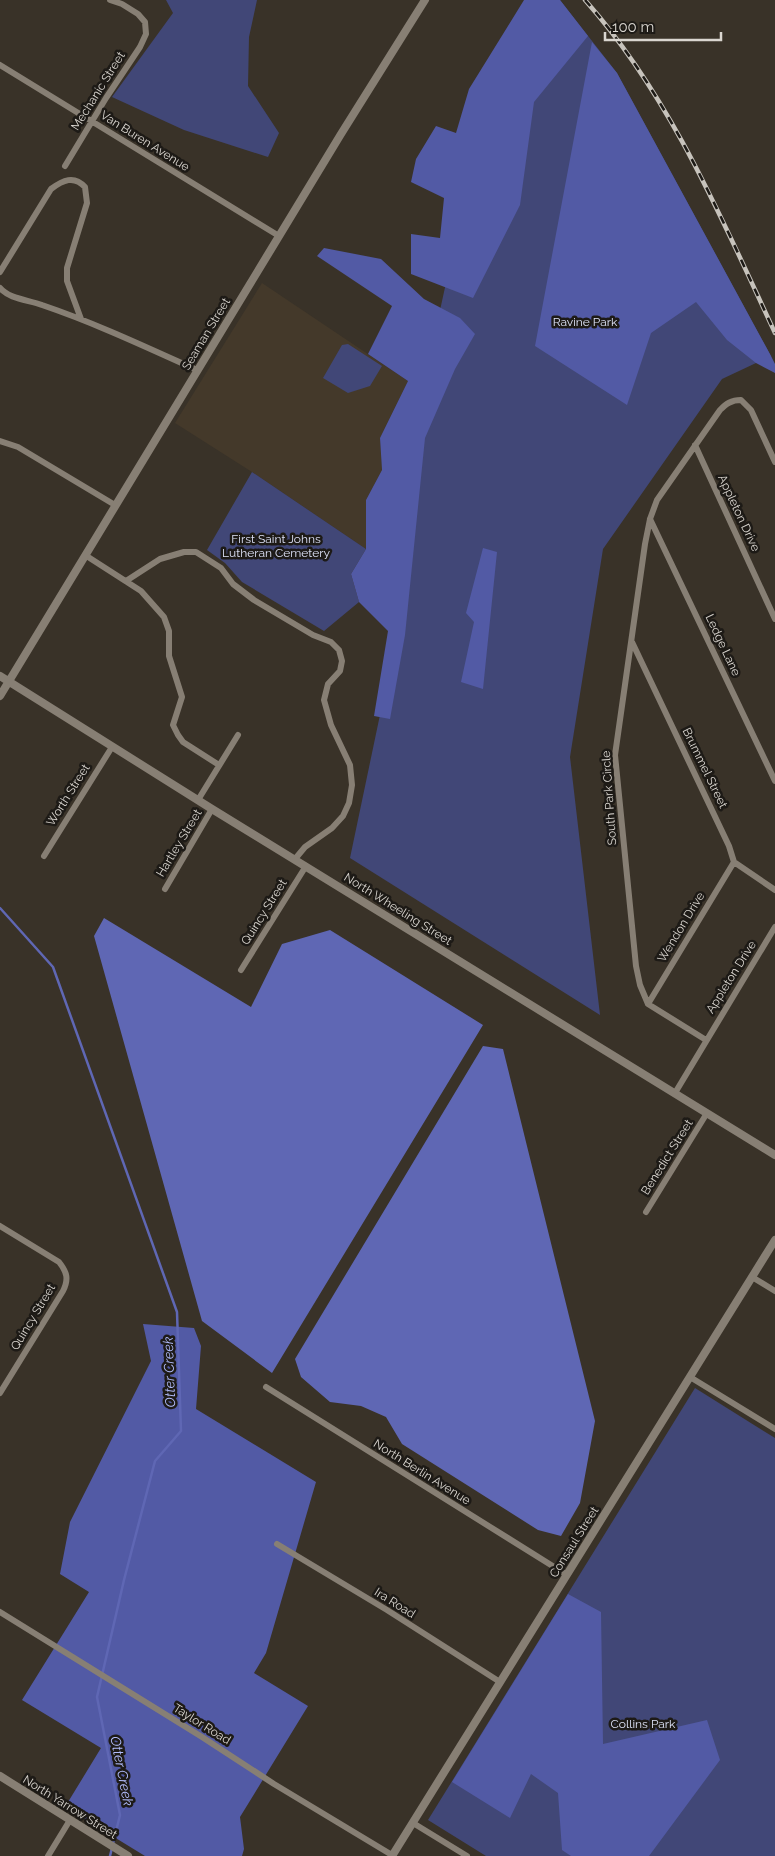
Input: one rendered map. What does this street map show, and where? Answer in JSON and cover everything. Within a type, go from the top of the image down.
[{"type":"street","name":"Mechanic Street","points":[[65,166],[106,98],[140,47],[146,34],[145,22],[138,14],[122,4],[110,0]]},
{"type":"street","name":"Seaman Street","points":[[0,696],[279,236],[425,0]]},
{"type":"street","name":"Van Buren Avenue","points":[[0,65],[279,236]]},
{"type":"street","points":[[0,272],[51,189],[62,181],[74,180],[81,182],[86,186],[87,202],[67,268],[67,281],[81,319]]},
{"type":"street","points":[[0,288],[10,295],[108,329],[198,370]]},
{"type":"street","name":"South Park Circle","points":[[648,1004],[640,985],[636,966],[614,756],[650,519],[657,500],[726,403],[741,400],[750,410],[775,462]]},
{"type":"street","points":[[0,441],[18,447],[115,505]]},
{"type":"street","name":"Appleton Drive","points":[[695,445],[775,619]]},
{"type":"street","name":"Ledge Lane","points":[[650,519],[775,781]]},
{"type":"street","points":[[126,580],[160,559],[184,552],[196,552],[220,568],[233,584],[254,600],[313,635],[331,642],[339,650],[342,661],[340,671],[328,684],[324,700],[331,725],[350,765],[352,785],[349,803],[338,822],[305,847],[295,859]]},
{"type":"street","points":[[85,555],[141,591],[164,617],[169,631],[169,656],[182,697],[173,725],[183,742],[219,765]]},
{"type":"street","name":"Brummel Street","points":[[631,641],[729,846],[734,862]]},
{"type":"street","name":"North Wheeling Street","points":[[0,676],[212,809],[775,1155]]},
{"type":"street","points":[[198,800],[238,735]]},
{"type":"street","name":"Worth Street","points":[[44,856],[112,747]]},
{"type":"street","name":"Hartley Street","points":[[165,889],[212,809]]},
{"type":"street","points":[[734,862],[775,890]]},
{"type":"street","name":"Wendon Drive","points":[[648,1004],[734,862]]},
{"type":"street","name":"Quincy Street","points":[[242,970],[306,866]]},
{"type":"street","name":"Appleton Drive","points":[[675,1093],[775,927]]},
{"type":"street","points":[[648,1004],[706,1040]]},
{"type":"street","name":"Benedict Street","points":[[646,1212],[707,1113]]},
{"type":"street","name":"Quincy Street","points":[[0,1226],[59,1262],[65,1270],[67,1278],[63,1291],[0,1393]]},
{"type":"street","name":"Consaul Street","points":[[392,1856],[775,1240]]},
{"type":"street","points":[[752,1277],[775,1291]]},
{"type":"street","points":[[690,1376],[775,1429]]},
{"type":"street","name":"North Berlin Avenue","points":[[266,1387],[567,1575]]},
{"type":"street","name":"Ira Road","points":[[276,1544],[387,1610],[500,1682]]},
{"type":"street","name":"Taylor Road","points":[[0,1612],[392,1856]]},
{"type":"street","name":"North Yarrow Street","points":[[0,1776],[128,1856]]},
{"type":"street","points":[[48,1856],[70,1820]]},
{"type":"street","points":[[412,1823],[467,1856]]},
{"type":"shaded area","points":[[262,283],[408,381],[380,438],[382,470],[366,500],[366,549],[175,423]]},
{"type":"shaded area","points":[[104,918],[251,1007],[282,944],[330,930],[483,1025],[272,1373],[202,1321],[94,936]]},
{"type":"shaded area","points":[[483,1046],[503,1049],[595,1421],[580,1503],[561,1536],[538,1530],[402,1444],[386,1417],[361,1406],[330,1402],[301,1377],[295,1359]]},
{"type":"green space","points":[[166,0],[257,0],[249,37],[248,86],[279,133],[268,157],[184,130],[112,97],[173,13]]},
{"type":"green space","points":[[524,0],[560,0],[588,36],[534,102],[520,205],[473,298],[411,274],[411,234],[440,238],[444,198],[411,182],[416,159],[436,126],[456,133],[469,89]]},
{"type":"green space","name":"Ravine Park","points":[[528,0],[560,0],[617,73],[771,356],[722,379],[603,549],[570,757],[600,1015],[350,858],[394,648],[421,397],[490,82]]},
{"type":"green space","points":[[592,42],[617,73],[771,356],[775,364],[775,373],[756,363],[727,340],[696,302],[651,333],[627,405],[535,346]]},
{"type":"green space","points":[[324,248],[381,259],[424,299],[460,318],[475,334],[455,369],[425,438],[405,635],[390,719],[374,716],[388,631],[359,602],[351,574],[366,549],[366,500],[382,470],[380,438],[408,381],[368,354],[392,306],[317,256]]},
{"type":"green space","points":[[348,344],[382,366],[370,386],[348,393],[323,378],[342,345]]},
{"type":"green space","name":"First Saint Johns Lutheran Cemetery","points":[[252,472],[366,549],[351,574],[359,602],[324,631],[242,582],[225,563],[207,550]]},
{"type":"green space","points":[[483,548],[497,552],[483,689],[461,682],[474,622],[466,613]]},
{"type":"green space","points":[[143,1324],[194,1328],[201,1346],[196,1409],[316,1482],[266,1653],[254,1673],[308,1706],[240,1817],[244,1849],[242,1856],[145,1856],[65,1807],[101,1748],[22,1700],[89,1592],[60,1574],[70,1522],[151,1361]]},
{"type":"green space","name":"Collins Park","points":[[695,1388],[775,1438],[775,1856],[486,1856],[428,1820]]},
{"type":"green space","points":[[568,1594],[601,1612],[603,1744],[707,1720],[720,1760],[649,1856],[571,1856],[562,1850],[558,1793],[531,1774],[510,1818],[452,1782]]},
{"type":"waterway","name":"Otter Creek","points":[[0,908],[53,967],[177,1312],[181,1431],[155,1461],[124,1580],[97,1697],[120,1815],[110,1856]]},
{"type":"railway","points":[[585,0],[643,76],[692,159],[775,333]]}]
